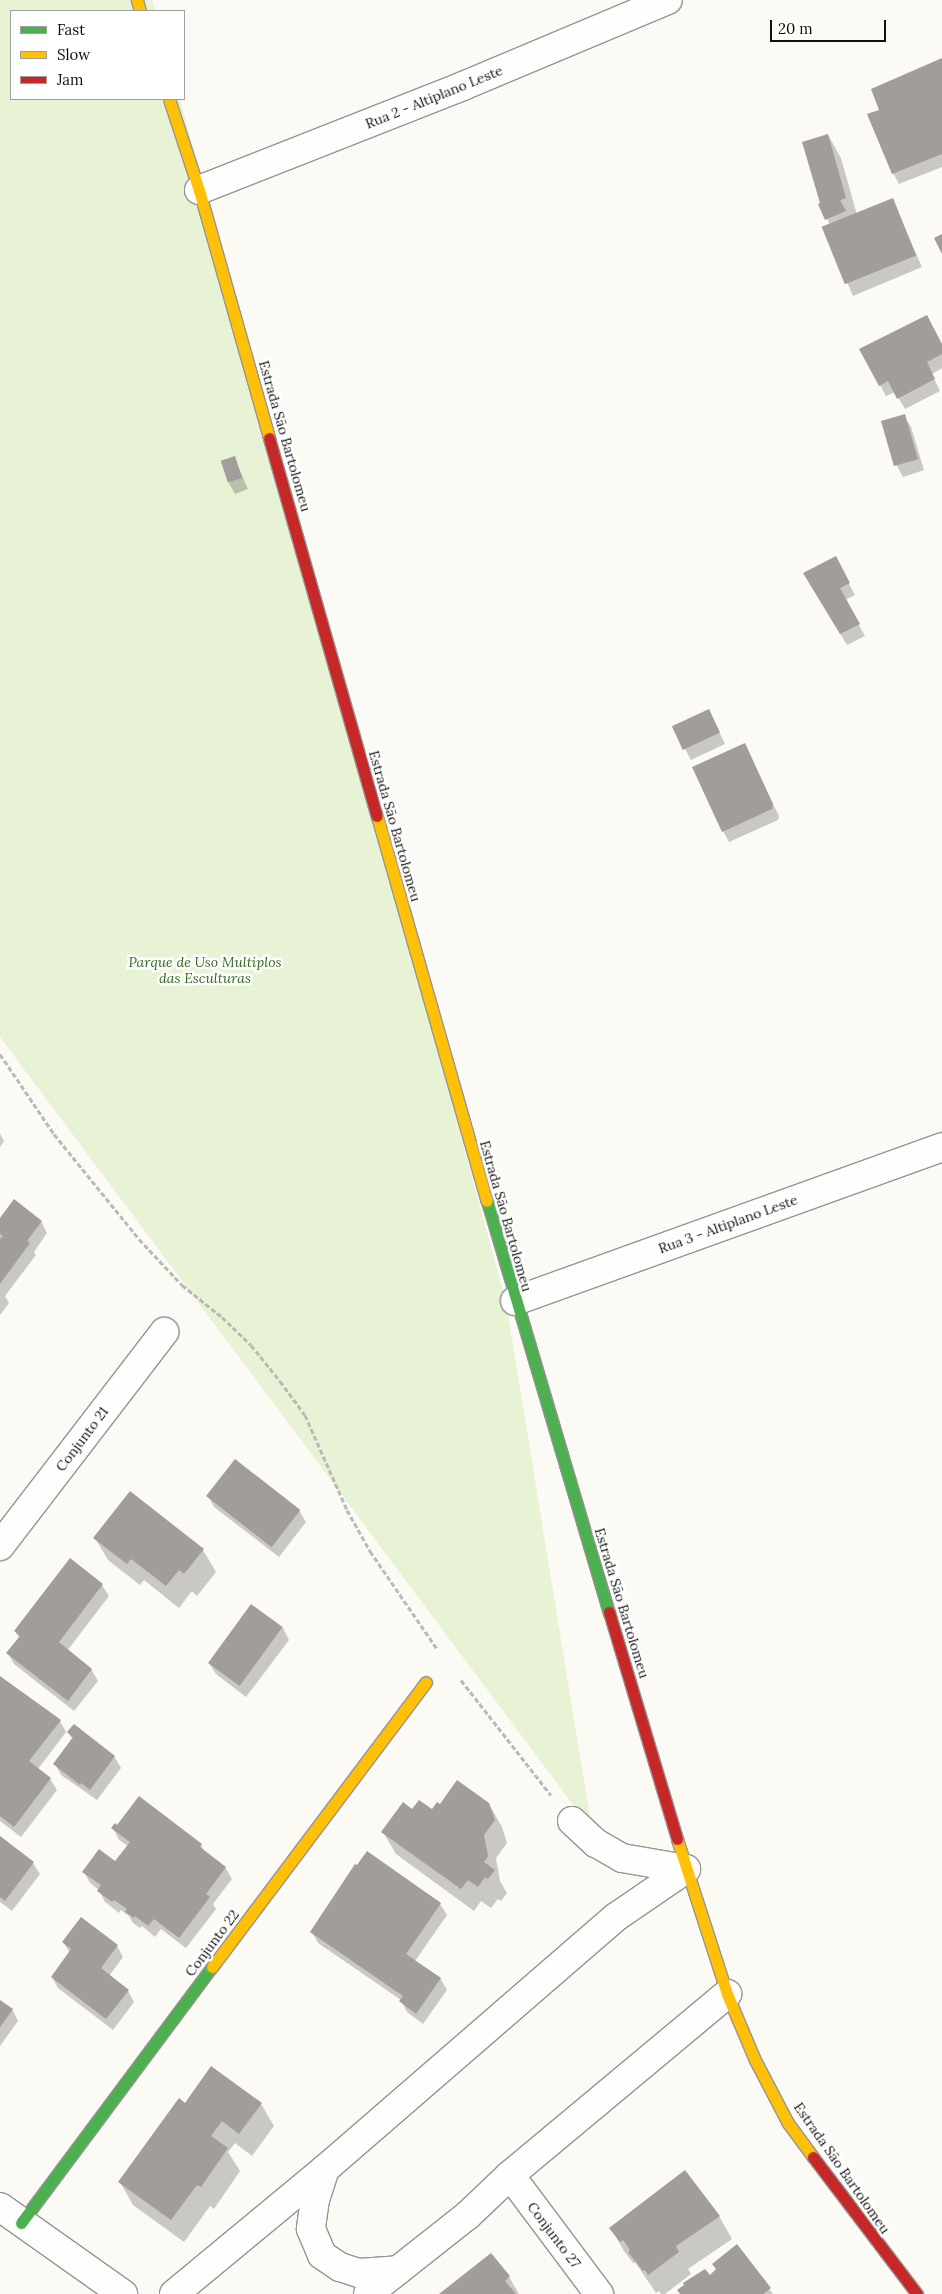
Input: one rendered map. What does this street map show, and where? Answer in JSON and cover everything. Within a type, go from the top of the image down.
[{"type":"street","name":"Rua 2 - Altiplano Leste","points":[[199,190],[463,86],[668,0]]},
{"type":"street","name":"Estrada São Bartolomeu","points":[[169,100],[199,190],[515,1301],[686,1869],[727,1994],[755,2060],[788,2123],[860,2222],[917,2294]]},
{"type":"street","name":"Rua 3 - Altiplano Leste","points":[[515,1301],[942,1147]]},
{"type":"street","name":"Conjunto 21","points":[[0,1546],[164,1332]]},
{"type":"street","name":"Conjunto 22","points":[[22,2223],[426,1682]]},
{"type":"street","points":[[572,1821],[596,1843],[622,1858],[686,1869]]},
{"type":"street","points":[[174,2294],[325,2169],[616,1917],[686,1869]]},
{"type":"street","points":[[368,2294],[468,2215],[510,2175],[727,1994]]},
{"type":"street","points":[[325,2169],[315,2199],[311,2229],[322,2255],[340,2267],[359,2273],[398,2270]]},
{"type":"street","name":"Conjunto 27","points":[[510,2175],[599,2294]]},
{"type":"street","points":[[0,2207],[123,2294]]},
{"type":"path","points":[[0,1054],[54,1134],[139,1238],[182,1285],[222,1317],[245,1340],[305,1415],[346,1510],[370,1551],[441,1655]]},
{"type":"path","points":[[459,1678],[572,1821]]},
{"type":"green space","name":"Parque de Uso Multiplos das Esculturas","points":[[0,0],[152,0],[155,10],[10,10],[10,100],[180,100],[506,1302],[592,1830],[0,1037]]},
{"type":"building","points":[[942,58],[942,154],[892,174],[867,114],[879,110],[871,89]]},
{"type":"building","points":[[828,134],[846,198],[840,200],[846,211],[825,220],[818,204],[820,203],[802,142]]},
{"type":"building","points":[[893,198],[916,255],[845,284],[822,227]]},
{"type":"building","points":[[942,234],[942,254],[934,238]]},
{"type":"building","points":[[927,315],[942,344],[942,354],[927,362],[935,379],[897,399],[888,381],[879,386],[859,349]]},
{"type":"building","points":[[905,414],[918,459],[894,466],[881,421]]},
{"type":"building","points":[[235,456],[242,478],[228,483],[221,461]]},
{"type":"building","points":[[836,556],[850,583],[840,588],[860,624],[840,634],[803,573]]},
{"type":"building","points":[[709,709],[720,733],[683,750],[672,726]]},
{"type":"building","points":[[745,743],[773,804],[772,809],[722,832],[692,767]]},
{"type":"building","points":[[14,1199],[42,1221],[27,1241],[30,1243],[0,1284],[0,1239],[3,1236],[0,1234],[0,1218]]},
{"type":"building","points":[[235,1459],[300,1510],[271,1547],[206,1496]]},
{"type":"building","points":[[130,1491],[204,1549],[184,1574],[179,1570],[166,1586],[131,1559],[127,1564],[93,1538]]},
{"type":"building","points":[[70,1558],[103,1584],[59,1642],[92,1669],[68,1701],[6,1653],[20,1636],[14,1631]]},
{"type":"building","points":[[251,1604],[283,1627],[240,1686],[208,1663]]},
{"type":"building","points":[[0,1676],[61,1720],[29,1761],[51,1778],[14,1827],[0,1816]]},
{"type":"building","points":[[74,1724],[115,1756],[90,1790],[81,1783],[80,1785],[53,1764],[73,1737],[67,1732]]},
{"type":"building","points":[[457,1780],[489,1803],[495,1820],[484,1835],[488,1856],[484,1862],[495,1870],[488,1879],[485,1877],[478,1887],[468,1880],[461,1889],[381,1832],[403,1802],[412,1809],[419,1800],[432,1809],[437,1802],[440,1804]]},
{"type":"building","points":[[139,1796],[202,1844],[200,1847],[226,1867],[206,1894],[210,1897],[179,1938],[154,1919],[148,1926],[135,1916],[134,1918],[125,1912],[127,1909],[114,1900],[112,1902],[97,1891],[101,1885],[82,1872],[99,1849],[115,1861],[130,1842],[111,1828],[115,1823],[117,1825]]},
{"type":"building","points":[[0,1836],[34,1862],[5,1901],[0,1897]]},
{"type":"building","points":[[367,1851],[441,1903],[406,1954],[441,1978],[416,2014],[399,2001],[403,1996],[310,1932],[355,1864],[357,1865]]},
{"type":"building","points":[[81,1917],[118,1945],[101,1968],[129,1990],[106,2019],[51,1977],[71,1949],[62,1942]]},
{"type":"building","points":[[0,2000],[13,2009],[0,2027]]},
{"type":"building","points":[[211,2066],[262,2103],[239,2134],[222,2121],[211,2136],[228,2148],[201,2187],[197,2185],[171,2220],[118,2182],[179,2098],[185,2103]]},
{"type":"building","points":[[685,2170],[720,2216],[676,2246],[679,2252],[648,2275],[628,2252],[630,2250],[623,2240],[620,2242],[609,2228]]},
{"type":"building","points":[[737,2244],[771,2288],[763,2294],[680,2294],[677,2290],[684,2285],[683,2283],[705,2269],[710,2275],[716,2269],[712,2264]]},
{"type":"building","points":[[491,2253],[510,2276],[505,2281],[516,2294],[439,2294]]},
{"type":"traffic: fast","points":[[487,1201],[609,1612]]},
{"type":"traffic: fast","points":[[21,2223],[212,1967]]},
{"type":"traffic: slow","points":[[137,0],[140,10]]},
{"type":"traffic: slow","points":[[169,100],[199,190],[269,438]]},
{"type":"traffic: slow","points":[[377,816],[487,1201]]},
{"type":"traffic: slow","points":[[212,1967],[426,1682]]},
{"type":"traffic: slow","points":[[677,1839],[727,1994],[755,2060],[788,2123],[813,2157]]},
{"type":"traffic: jam","points":[[269,438],[377,816]]},
{"type":"traffic: jam","points":[[609,1612],[677,1839]]},
{"type":"traffic: jam","points":[[813,2157],[917,2294]]}]
